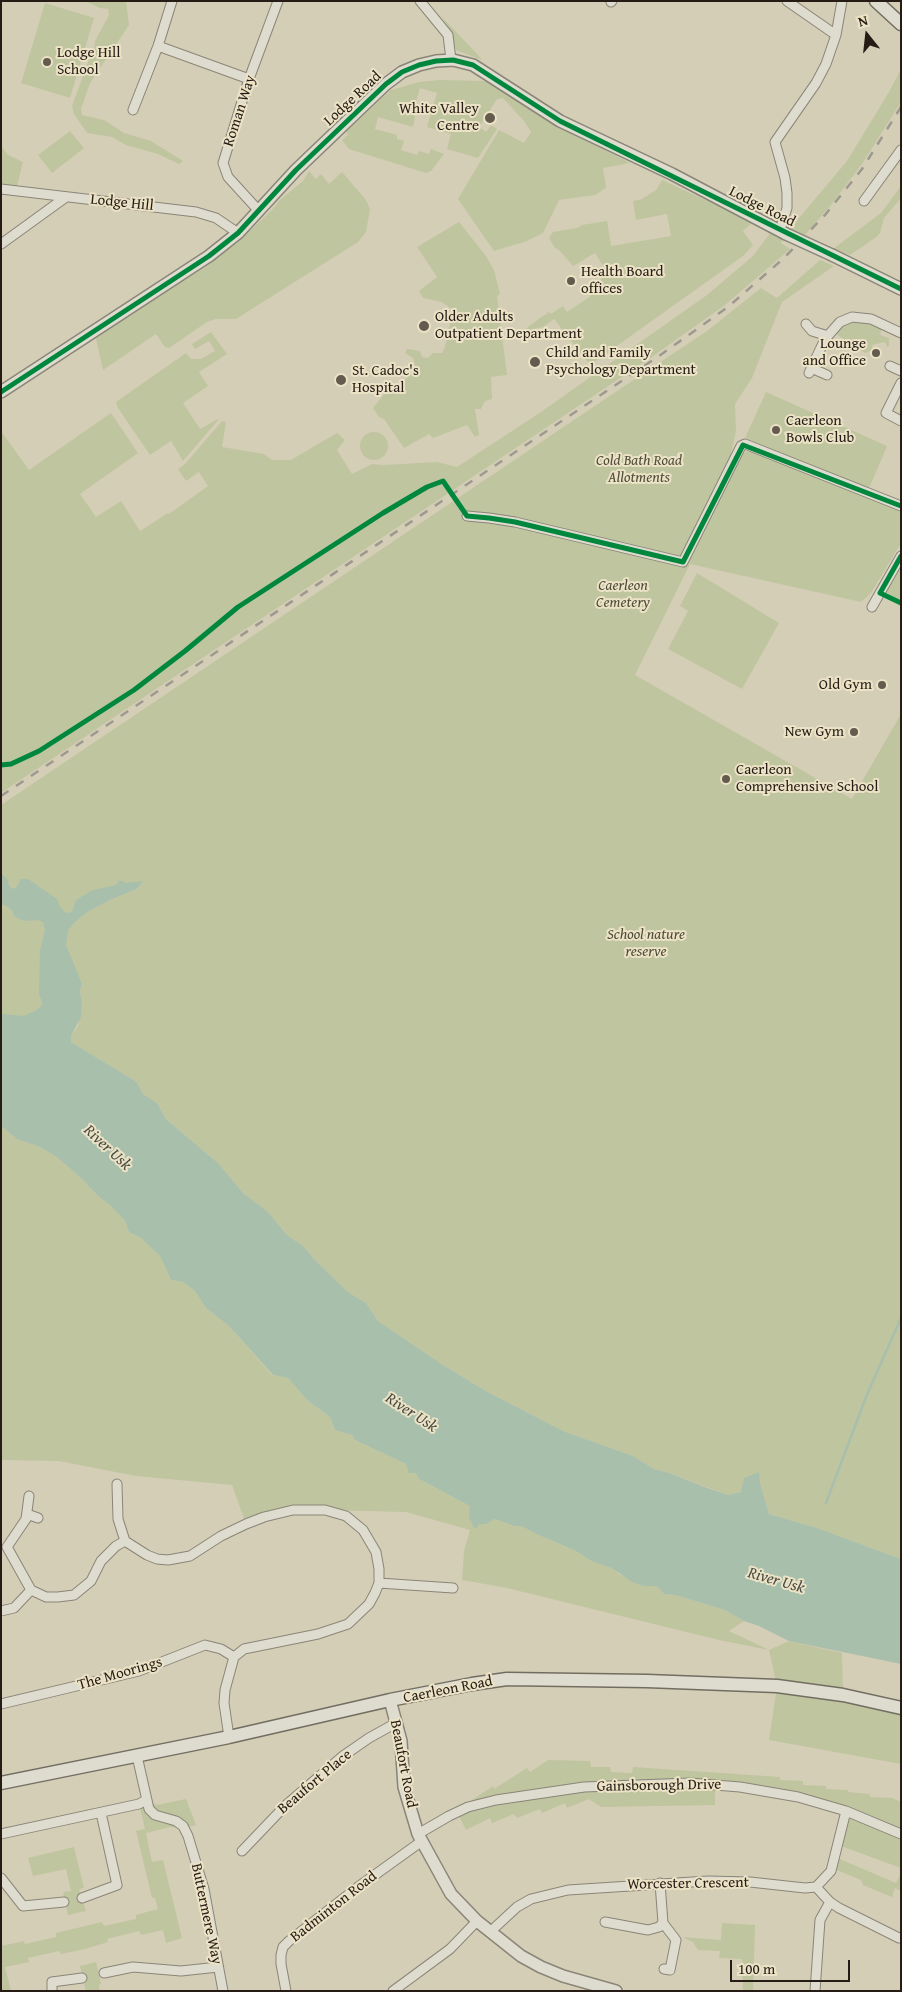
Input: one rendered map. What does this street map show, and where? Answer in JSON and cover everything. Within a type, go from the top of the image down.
[{"type":"main road","points":[[876,1],[901,24]]},
{"type":"main road","name":"Caerleon Road","points":[[1,1783],[229,1737],[390,1700],[507,1679],[777,1686],[843,1695],[901,1708]]},
{"type":"street","points":[[133,110],[158,46],[172,1]]},
{"type":"street","name":"Roman Way","points":[[259,211],[228,177],[224,163],[249,79],[278,1]]},
{"type":"street","points":[[420,1],[448,35],[451,60]]},
{"type":"street","points":[[787,1],[836,35]]},
{"type":"street","points":[[783,232],[787,208],[787,193],[775,142],[816,83],[826,64],[836,35],[842,1]]},
{"type":"street","points":[[158,46],[249,79]]},
{"type":"street","name":"Lodge Road","points":[[1,392],[209,256],[238,233],[296,170],[386,84],[402,72],[419,65],[451,60],[473,65],[560,121],[672,174],[783,232],[901,289]]},
{"type":"street","points":[[864,201],[901,150]]},
{"type":"street","name":"Lodge Hill","points":[[1,189],[196,212],[216,218],[238,233]]},
{"type":"street","points":[[1,244],[66,197]]},
{"type":"street","points":[[827,375],[810,371],[825,339],[840,322],[852,317],[871,318],[901,333]]},
{"type":"street","points":[[806,324],[812,331],[828,336]]},
{"type":"street","points":[[890,366],[901,371]]},
{"type":"street","points":[[901,383],[886,413],[901,421]]},
{"type":"street","points":[[467,516],[515,522],[683,562],[741,446],[745,444],[901,506]]},
{"type":"street","points":[[872,607],[901,556]]},
{"type":"street","points":[[117,1484],[118,1519],[126,1541],[146,1555],[168,1560],[190,1556],[222,1536],[251,1522],[293,1510],[325,1510],[346,1516],[363,1530],[376,1552],[379,1583],[369,1604],[348,1624],[318,1634],[244,1649],[234,1657],[225,1690],[224,1703],[229,1737]]},
{"type":"street","points":[[29,1496],[27,1514],[19,1531],[4,1546],[31,1590],[46,1597],[74,1595],[91,1582],[101,1561],[116,1546],[126,1541]]},
{"type":"street","points":[[27,1514],[38,1518]]},
{"type":"street","points":[[379,1583],[453,1588]]},
{"type":"street","points":[[1,1611],[14,1608],[31,1590]]},
{"type":"street","name":"The Moorings","points":[[1,1704],[139,1671],[205,1645],[221,1648],[234,1657]]},
{"type":"street","name":"Beaufort Road","points":[[390,1700],[401,1741],[404,1787],[420,1838],[451,1894],[477,1921],[521,1956],[563,1976],[616,1991]]},
{"type":"street","name":"Beaufort Place","points":[[242,1851],[285,1806],[343,1756],[369,1738],[396,1723]]},
{"type":"street","points":[[1,1834],[101,1813],[139,1804],[146,1800],[137,1756]]},
{"type":"street","name":"Gainsborough Drive","points":[[420,1838],[449,1816],[468,1807],[526,1794],[584,1787],[690,1783],[717,1784],[772,1792],[846,1811],[901,1834]]},
{"type":"street","name":"Buttermere Way","points":[[146,1800],[149,1809],[155,1815],[183,1826],[188,1836],[204,1890],[222,1991]]},
{"type":"street","points":[[846,1811],[831,1871],[816,1886],[830,1902],[899,1938]]},
{"type":"street","points":[[82,1898],[117,1885],[101,1813]]},
{"type":"street","name":"Badminton Road","points":[[286,1991],[281,1955],[283,1948],[289,1941],[420,1838]]},
{"type":"street","points":[[1,1878],[23,1906],[64,1902]]},
{"type":"street","name":"Worcester Crescent","points":[[490,1932],[517,1907],[531,1899],[546,1894],[590,1887],[713,1881],[750,1882],[805,1888],[816,1886]]},
{"type":"street","points":[[660,1883],[663,1924],[676,1940],[670,1970],[664,1969]]},
{"type":"street","points":[[815,1991],[820,1920],[830,1902]]},
{"type":"street","points":[[393,1991],[450,1949],[477,1921]]},
{"type":"street","points":[[604,1922],[648,1930],[654,1930],[663,1924]]},
{"type":"street","points":[[104,1973],[133,1967],[181,1971],[218,1967]]},
{"type":"street","points":[[52,1991],[52,1982],[82,1978]]},
{"type":"green space","points":[[85,1],[126,1],[129,25],[90,83],[81,109],[82,115],[104,120],[124,133],[151,141],[183,161],[179,164],[158,154],[126,145],[112,137],[87,133],[74,114],[72,106],[94,50],[95,41],[109,15],[108,9],[100,8]]},
{"type":"green space","points":[[45,3],[94,18],[70,98],[21,83]]},
{"type":"green space","points":[[441,16],[482,60],[456,50],[451,31]]},
{"type":"green space","points":[[901,69],[901,102],[862,164],[831,205],[804,236],[789,230],[847,161]]},
{"type":"green space","points":[[439,80],[488,81],[581,137],[630,163],[603,168],[606,188],[595,195],[559,200],[543,233],[527,241],[494,251],[458,199],[499,130],[524,143],[531,132],[524,121],[503,98],[497,99],[479,127],[486,132],[491,125],[497,129],[478,158],[447,149],[451,134],[427,127],[437,93],[420,88],[412,115],[415,116],[413,127],[378,117],[375,129],[397,135],[397,139],[404,141],[401,150],[417,155],[419,151],[429,154],[431,149],[444,154],[431,171],[426,173],[349,149],[342,140],[348,135],[346,132],[391,90],[419,82]]},
{"type":"green space","points":[[70,131],[84,148],[52,173],[38,155]]},
{"type":"green space","points":[[1,146],[8,155],[23,162],[17,186],[1,183]]},
{"type":"green space","points":[[309,171],[316,179],[321,174],[329,184],[342,172],[366,200],[370,209],[366,232],[358,242],[236,319],[216,319],[207,322],[169,348],[165,347],[156,334],[103,370],[96,339],[102,332],[110,325],[203,269],[237,243],[280,200],[303,181]]},
{"type":"green space","points":[[662,180],[753,222],[743,231],[753,245],[743,256],[590,365],[554,319],[543,327],[524,331],[549,312],[551,314],[563,306],[567,312],[591,296],[587,289],[608,274],[595,253],[573,266],[555,248],[549,238],[553,232],[607,221],[611,246],[671,236],[667,214],[636,220],[633,201],[642,199],[656,190]]},
{"type":"green space","points":[[901,186],[901,198],[884,218],[880,233],[875,238],[850,255],[833,249],[881,213]]},
{"type":"green space","points":[[459,222],[486,256],[494,270],[500,294],[497,296],[507,375],[491,377],[492,399],[485,401],[481,409],[475,409],[479,435],[475,437],[467,425],[433,438],[429,434],[404,448],[384,419],[379,417],[373,408],[384,394],[414,373],[413,358],[405,353],[407,349],[420,351],[422,357],[428,358],[433,353],[442,353],[445,347],[453,310],[442,302],[423,298],[419,291],[437,277],[417,247]]},
{"type":"green space","points":[[780,230],[786,234],[781,243],[790,249],[725,305],[656,354],[1,793],[1,431],[29,470],[111,413],[138,453],[80,494],[96,517],[121,501],[140,531],[169,514],[208,486],[199,472],[186,481],[178,469],[185,464],[222,421],[226,422],[222,447],[264,454],[272,460],[291,460],[337,433],[345,440],[337,450],[352,474],[372,464],[437,462],[457,467],[541,412],[707,295],[753,256],[770,233]]},
{"type":"green space","points":[[820,260],[834,266],[782,302],[752,378],[735,404],[736,431],[730,458],[682,553],[685,558],[740,455],[752,451],[901,510],[901,543],[871,593],[861,602],[690,564],[635,675],[852,799],[901,714],[901,1559],[817,1528],[769,1514],[760,1483],[741,1492],[728,1495],[654,1469],[633,1456],[563,1431],[486,1391],[443,1365],[378,1321],[366,1303],[348,1292],[302,1245],[288,1236],[267,1211],[244,1194],[218,1163],[166,1119],[157,1103],[143,1094],[137,1082],[71,1042],[71,1036],[78,1026],[82,1004],[80,991],[82,984],[65,945],[68,931],[75,922],[89,911],[137,889],[142,882],[114,892],[64,925],[66,1002],[1,1041],[1,805],[707,331],[761,288],[777,298]]},
{"type":"green space","points":[[855,321],[869,322],[882,328],[880,335],[889,338],[889,346],[887,347],[885,342],[872,345],[873,350],[865,353],[860,350],[859,346],[854,347],[835,333],[846,323]]},
{"type":"green space","points":[[211,332],[227,354],[199,372],[208,386],[183,403],[200,429],[220,418],[183,461],[171,441],[150,455],[118,408],[116,402],[186,353],[191,359],[201,359],[215,351],[209,341],[195,349],[192,344]]},
{"type":"green space","points":[[766,392],[887,446],[870,486],[867,489],[745,438]]},
{"type":"green space","points":[[374,432],[384,436],[388,446],[384,456],[374,460],[364,456],[360,446],[364,436]]},
{"type":"green space","points":[[901,562],[901,601],[884,592]]},
{"type":"green space","points":[[697,573],[779,623],[742,689],[668,649],[688,611],[680,606]]},
{"type":"green space","points":[[1,1126],[17,1139],[40,1147],[58,1158],[81,1178],[125,1221],[129,1232],[141,1238],[160,1256],[171,1280],[183,1282],[195,1291],[206,1308],[229,1326],[272,1375],[288,1378],[307,1400],[330,1417],[335,1430],[352,1435],[355,1440],[406,1464],[417,1473],[419,1479],[470,1506],[475,1528],[480,1524],[486,1524],[495,1519],[514,1526],[521,1526],[576,1551],[591,1561],[613,1568],[619,1574],[644,1586],[657,1585],[664,1594],[675,1595],[725,1610],[744,1621],[729,1631],[769,1650],[719,1640],[507,1588],[462,1580],[464,1551],[470,1530],[406,1512],[293,1510],[246,1524],[232,1485],[136,1476],[59,1461],[1,1460]]},
{"type":"green space","points":[[789,1641],[842,1653],[843,1695],[901,1708],[901,1764],[769,1740],[777,1686],[769,1650]]},
{"type":"green space","points":[[548,1760],[590,1761],[591,1767],[610,1767],[611,1772],[632,1773],[633,1767],[780,1777],[780,1780],[803,1781],[803,1785],[826,1786],[826,1789],[870,1794],[870,1797],[892,1798],[901,1802],[901,1868],[838,1845],[846,1811],[715,1784],[715,1805],[601,1807],[589,1799],[567,1808],[565,1803],[542,1813],[540,1809],[517,1818],[514,1814],[492,1823],[490,1818],[466,1830],[457,1812],[468,1807],[472,1800],[493,1786],[494,1789],[527,1768],[530,1772]]},
{"type":"green space","points":[[186,1799],[196,1825],[184,1828],[170,1827],[146,1833],[152,1862],[163,1860],[182,1938],[166,1943],[163,1930],[141,1935],[139,1931],[107,1939],[108,1942],[85,1949],[61,1954],[59,1951],[28,1958],[29,1962],[5,1967],[11,1991],[1,1991],[1,1946],[24,1941],[25,1944],[56,1937],[56,1933],[102,1922],[104,1926],[136,1919],[136,1915],[158,1909],[155,1898],[152,1898],[136,1831],[145,1829],[139,1804],[146,1800],[157,1805]]},
{"type":"green space","points":[[74,1847],[84,1888],[79,1889],[86,1911],[68,1915],[63,1892],[71,1891],[66,1869],[33,1876],[28,1858]]},
{"type":"green space","points":[[835,1857],[896,1883],[901,1873],[901,1891],[895,1888],[892,1897],[863,1885],[861,1880],[832,1868]]},
{"type":"green space","points":[[722,1923],[755,1925],[753,1991],[743,1991],[742,1959],[719,1958],[720,1951],[698,1950],[693,1942],[682,1937],[721,1940]]},
{"type":"green space","points":[[96,1962],[101,1983],[99,1986],[100,1991],[86,1991],[80,1966]]},
{"type":"water","name":"River Usk","points":[[1,875],[8,880],[9,886],[13,889],[16,888],[21,879],[28,879],[57,899],[60,907],[66,913],[72,912],[76,900],[93,890],[116,885],[120,880],[126,883],[143,881],[137,889],[89,911],[75,922],[68,931],[66,945],[82,984],[80,991],[81,1017],[71,1036],[71,1042],[137,1082],[143,1094],[157,1103],[166,1119],[218,1163],[244,1194],[267,1211],[288,1236],[302,1245],[348,1292],[366,1303],[378,1321],[443,1365],[486,1391],[563,1431],[633,1456],[654,1469],[728,1495],[741,1492],[744,1478],[759,1472],[760,1483],[769,1514],[817,1528],[901,1559],[901,1664],[789,1641],[759,1626],[744,1621],[725,1610],[675,1595],[664,1594],[657,1586],[644,1586],[632,1582],[612,1568],[591,1561],[576,1551],[521,1526],[514,1526],[495,1519],[486,1524],[480,1524],[475,1529],[469,1517],[470,1506],[419,1479],[416,1473],[409,1473],[406,1464],[355,1440],[352,1435],[335,1430],[330,1417],[307,1400],[288,1378],[273,1375],[229,1326],[206,1308],[195,1291],[183,1282],[171,1280],[160,1256],[141,1238],[129,1232],[125,1221],[81,1178],[58,1158],[40,1147],[17,1139],[1,1126],[1,1014],[23,1016],[37,1010],[43,1004],[39,994],[40,950],[45,930],[43,922],[37,920],[24,921],[14,916],[12,910],[5,905],[1,905]]},
{"type":"waterway","points":[[826,1503],[866,1397],[901,1318]]},
{"type":"railway","points":[[1,796],[659,356],[728,307],[784,258],[825,215],[862,169],[901,107]]},
{"type":"cycle path","points":[[1,392],[209,256],[238,233],[296,170],[386,84],[402,72],[436,61],[453,60],[473,65],[560,121],[901,289]]},
{"type":"cycle path","points":[[1,765],[11,764],[39,751],[134,690],[238,607],[383,513],[427,487],[443,481],[467,516],[515,522],[683,562],[743,445],[901,506]]},
{"type":"cycle path","points":[[901,556],[880,593],[901,603]]},
{"type":"place","name":"Lodge Hill School","points":[[47,62]]},
{"type":"place","name":"White Valley Centre","points":[[490,118]]},
{"type":"place","name":"Health Board offices","points":[[571,281]]},
{"type":"place","name":"Older Adults Outpatient Department","points":[[424,326]]},
{"type":"place","name":"Lounge and Office","points":[[876,353]]},
{"type":"place","name":"Child and Family Psychology Department","points":[[535,362]]},
{"type":"place","name":"St. Cadoc's Hospital","points":[[341,380]]},
{"type":"place","name":"Caerleon Bowls Club","points":[[776,430]]},
{"type":"place","name":"Old Gym","points":[[882,685]]},
{"type":"place","name":"New Gym","points":[[854,732]]},
{"type":"place","name":"Caerleon Comprehensive School","points":[[726,779]]},
{"type":"park label","name":"Cold Bath Road Allotments","points":[[639,470]]},
{"type":"park label","name":"Caerleon Cemetery","points":[[623,594]]},
{"type":"park label","name":"School nature reserve","points":[[646,944]]}]
